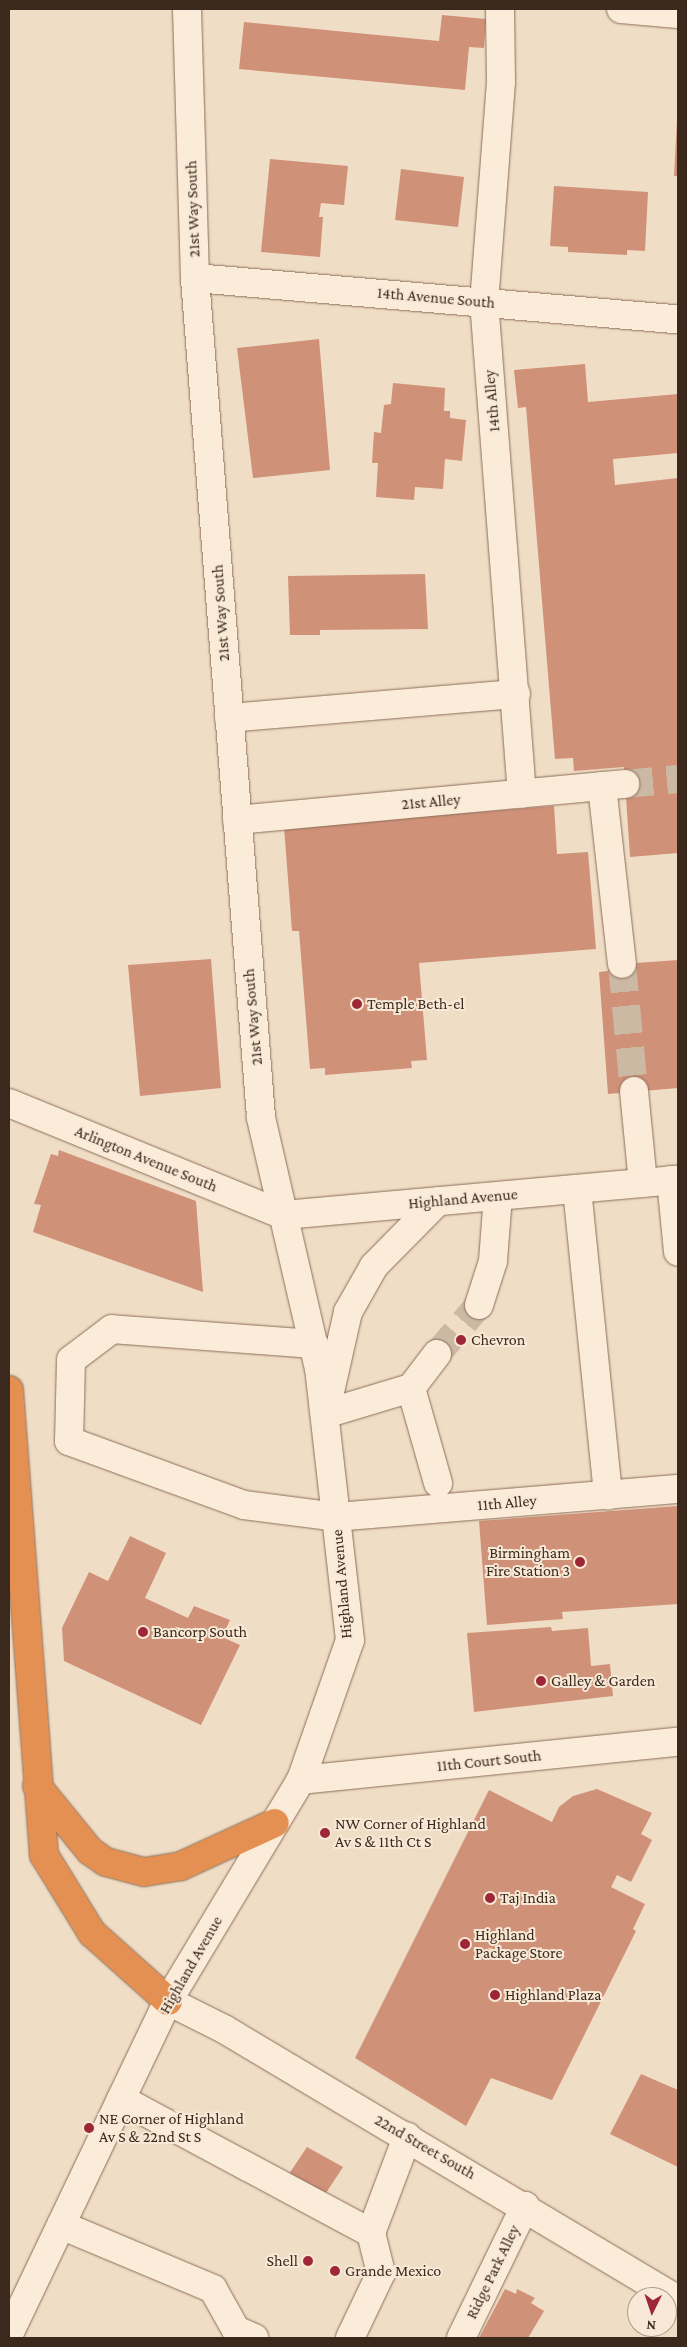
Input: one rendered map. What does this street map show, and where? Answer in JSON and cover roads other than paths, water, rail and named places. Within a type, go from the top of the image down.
[{"type":"highway","points":[[9,1390],[37,1786],[44,1855],[92,1933],[168,2001]]},
{"type":"highway","points":[[37,1786],[90,1851],[106,1862],[144,1872],[181,1866],[275,1823]]},
{"type":"street","name":"21st Way South","points":[[187,9],[194,278],[237,820],[261,1117],[284,1214]]},
{"type":"street","name":"14th Alley","points":[[500,9],[501,82],[484,301],[516,694],[522,794]]},
{"type":"street","points":[[621,9],[678,14]]},
{"type":"street","name":"14th Avenue South","points":[[194,278],[484,301],[678,319]]},
{"type":"street","points":[[229,718],[516,694]]},
{"type":"street","name":"21st Alley","points":[[237,820],[613,785],[622,964]]},
{"type":"street","points":[[634,1091],[643,1183]]},
{"type":"street","name":"Arlington Avenue South","points":[[9,1103],[284,1214]]},
{"type":"street","points":[[675,1180],[678,1252]]},
{"type":"street","name":"Highland Avenue","points":[[9,2334],[168,2001],[300,1780],[350,1640],[325,1414],[314,1344],[284,1214],[675,1180]]},
{"type":"street","points":[[577,1189],[608,1495]]},
{"type":"street","points":[[479,1305],[493,1261],[498,1196]]},
{"type":"street","points":[[437,1354],[411,1388],[325,1414],[348,1312],[374,1266],[438,1201]]},
{"type":"street","name":"11th Alley","points":[[314,1344],[112,1329],[71,1360],[69,1441],[244,1505],[336,1517],[678,1489]]},
{"type":"street","points":[[411,1388],[438,1483]]},
{"type":"street","name":"11th Court South","points":[[300,1780],[678,1742]]},
{"type":"street","name":"22nd Street South","points":[[168,2001],[224,2029],[526,2206],[678,2300]]},
{"type":"street","points":[[121,2099],[371,2233]]},
{"type":"street","points":[[350,2338],[381,2273],[371,2233],[407,2137]]},
{"type":"street","name":"Ridge Park Alley","points":[[460,2338],[526,2206]]},
{"type":"street","points":[[61,2225],[213,2289],[236,2330],[254,2338]]},
{"type":"tunnel","points":[[625,784],[678,779]]},
{"type":"tunnel","points":[[622,964],[634,1091]]},
{"type":"tunnel","points":[[437,1354],[479,1305]]},
{"type":"place","name":"Temple Beth-el","points":[[357,1004]]},
{"type":"place","name":"Chevron","points":[[461,1340]]},
{"type":"place","name":"Birmingham Fire Station 3","points":[[580,1562]]},
{"type":"place","name":"Bancorp South","points":[[143,1632]]},
{"type":"place","name":"Galley & Garden","points":[[541,1681]]},
{"type":"place","name":"NW Corner of Highland Av S & 11th Ct S","points":[[325,1833]]},
{"type":"place","name":"Taj India","points":[[490,1898]]},
{"type":"place","name":"Highland Package Store","points":[[465,1944]]},
{"type":"place","name":"Highland Plaza","points":[[495,1995]]},
{"type":"place","name":"NE Corner of Highland Av S & 22nd St S","points":[[89,2128]]},
{"type":"place","name":"Shell","points":[[308,2261]]},
{"type":"place","name":"Grande Mexico","points":[[335,2271]]}]
